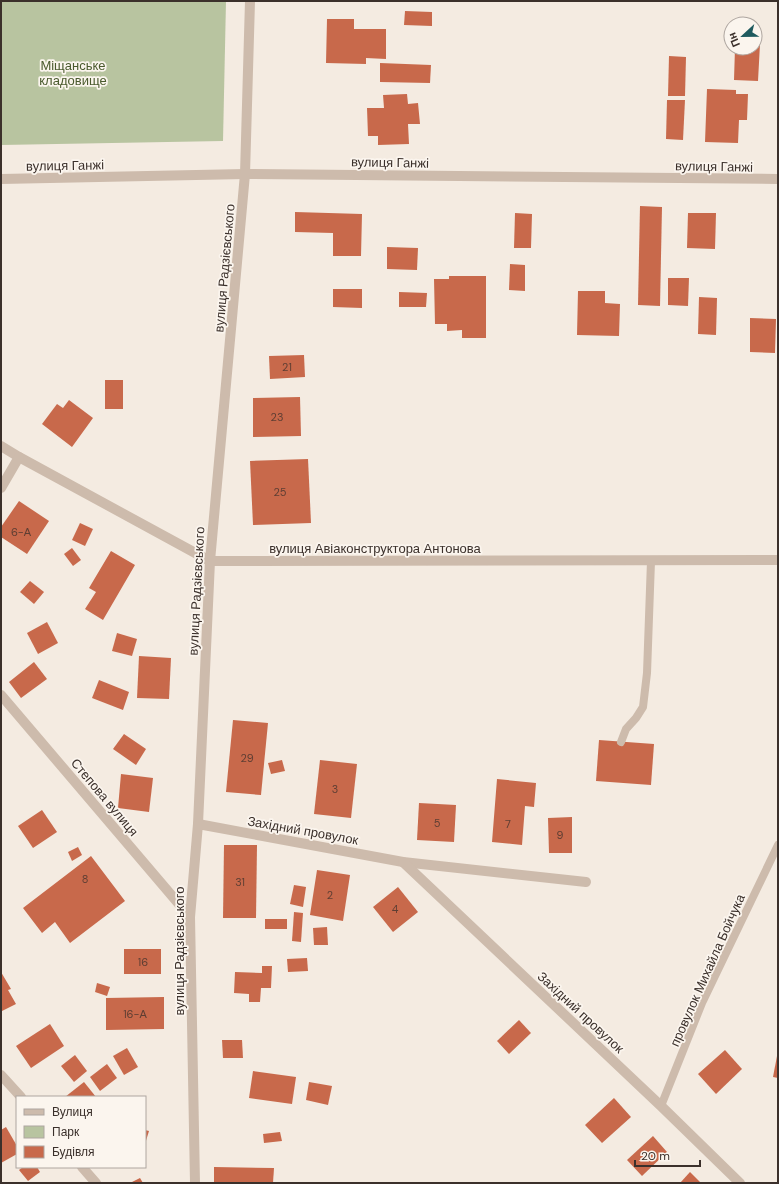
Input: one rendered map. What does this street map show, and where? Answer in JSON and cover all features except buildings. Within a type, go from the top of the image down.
[{"type":"street","name":"вулиця Радзієвського","points":[[195,1183],[190,917],[198,824],[210,561],[245,174],[250,1]]},
{"type":"street","name":"вулиця Ганжі","points":[[1,179],[245,174],[778,179]]},
{"type":"street","name":"вулиця Авіаконструктора Антонова","points":[[1,446],[18,457],[210,561],[778,560]]},
{"type":"street","points":[[1,488],[18,457]]},
{"type":"street","name":"Степова вулиця","points":[[1,695],[190,917]]},
{"type":"street","name":"Західний провулок","points":[[198,824],[403,862],[586,882]]},
{"type":"street","name":"Західний провулок","points":[[403,862],[661,1106],[740,1183]]},
{"type":"street","points":[[1,1074],[20,1096]]},
{"type":"street","points":[[83,1168],[96,1183]]},
{"type":"lane","points":[[621,742],[626,729],[643,707],[652,561]]},
{"type":"lane","name":"провулок Михайла Бойчука","points":[[661,1106],[702,1003],[778,845]]},
{"type":"green space","name":"Міщанське кладовище","points":[[1,1],[226,1],[223,141],[1,145]]}]
